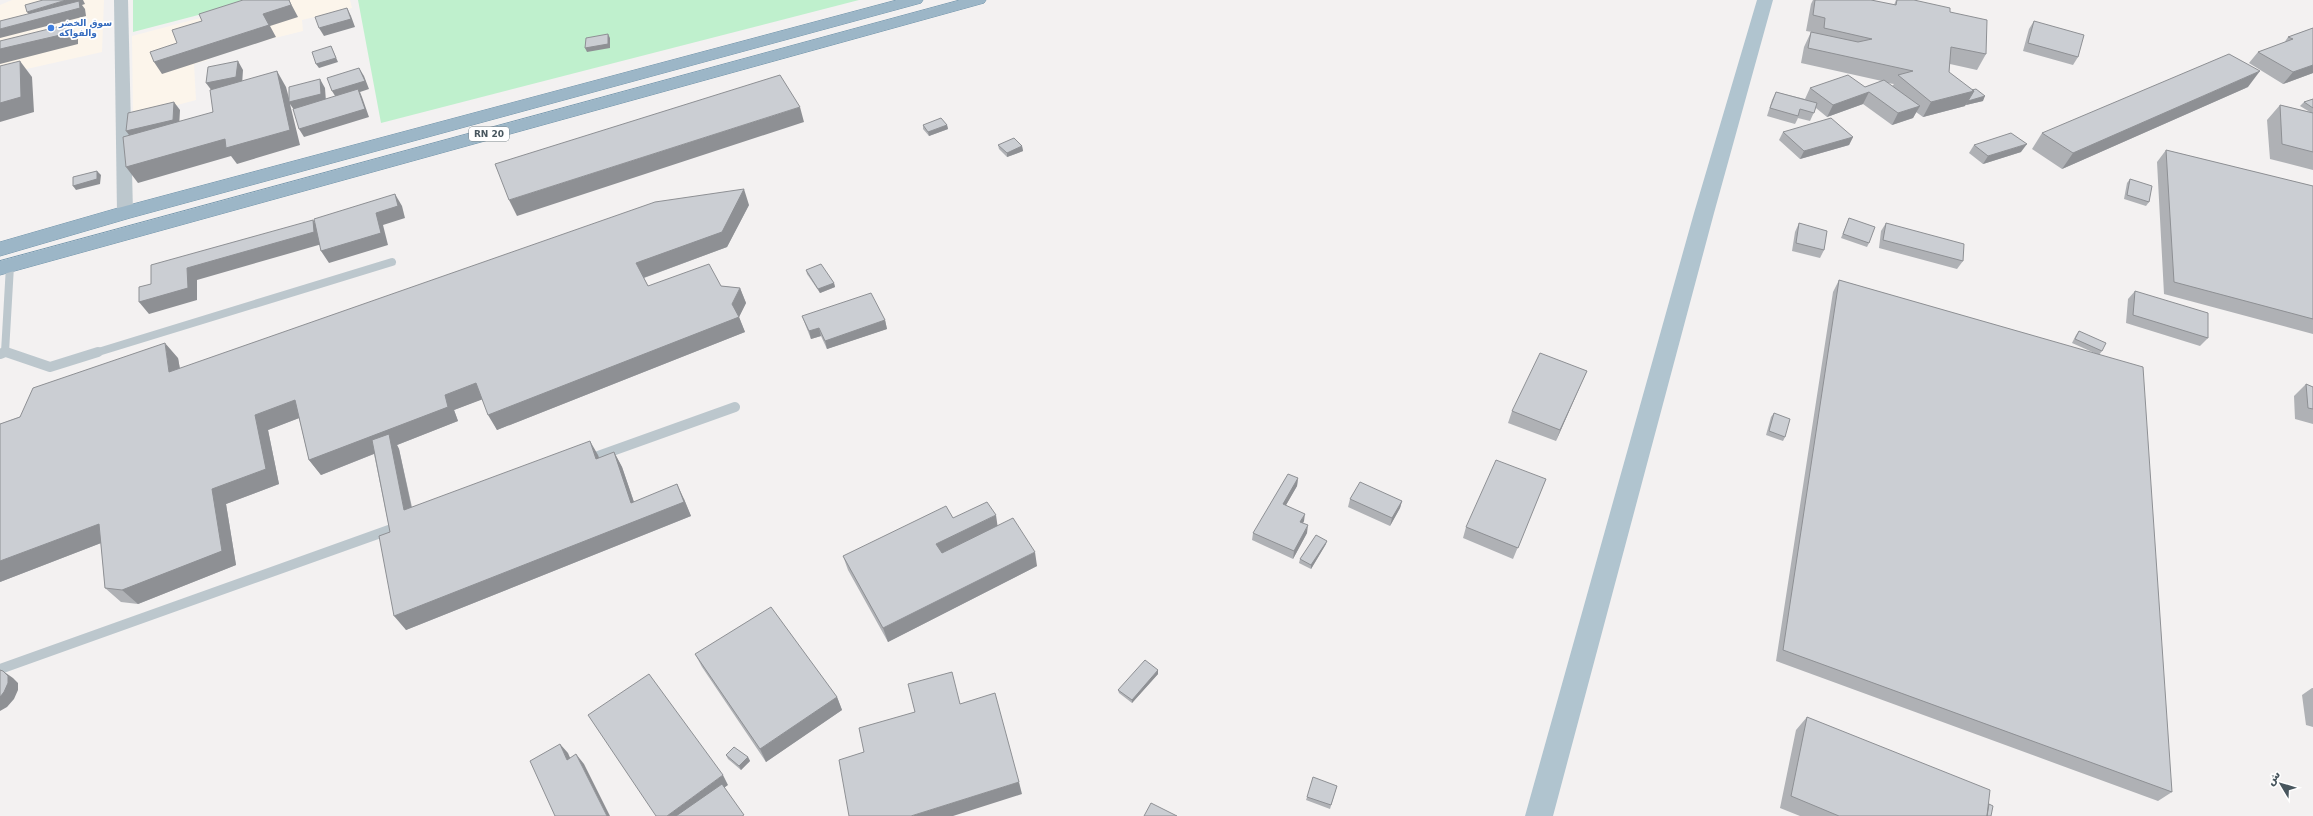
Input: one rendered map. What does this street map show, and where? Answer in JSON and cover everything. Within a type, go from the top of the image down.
[{"type":"highway","name":"RN 20","points":[[0,249],[125,213],[915,0]]},
{"type":"highway","name":"RN 20","points":[[5,267],[978,0]]},
{"type":"main road","points":[[1539,816],[1704,213],[1765,0]]},
{"type":"street","points":[[121,0],[125,213]]},
{"type":"lane","points":[[5,267],[2,353],[50,367],[392,262]]},
{"type":"lane","points":[[578,463],[735,407]]},
{"type":"lane","points":[[0,669],[413,522]]},
{"type":"shaded area","name":"سوق الخضر والفواكه","points":[[12,0],[104,0],[102,52],[0,75],[0,5]]},
{"type":"shaded area","points":[[268,0],[350,0],[352,8],[302,20],[303,31],[207,55],[208,60],[194,64],[196,100],[133,117],[132,36]]},
{"type":"green space","points":[[133,0],[256,0],[133,32]]},
{"type":"green space","points":[[358,0],[859,0],[381,123]]},
{"type":"building","points":[[43,0],[66,0],[27,12],[25,5]]},
{"type":"building","points":[[243,0],[289,0],[291,5],[263,14],[269,25],[154,62],[150,52],[177,43],[172,30],[202,21],[199,14]]},
{"type":"building","points":[[1815,0],[1871,0],[1896,5],[1897,0],[1914,0],[1950,8],[1950,12],[1987,20],[1986,54],[1951,47],[1949,72],[1974,91],[1931,102],[1898,75],[1913,71],[1808,48],[1811,32],[1858,42],[1872,39],[1824,28],[1825,18],[1813,15]]},
{"type":"building","points":[[79,1],[80,8],[0,29],[0,21]]},
{"type":"building","points":[[347,8],[351,19],[319,28],[315,17]]},
{"type":"building","points":[[2034,21],[2084,35],[2078,57],[2028,43]]},
{"type":"building","points":[[69,24],[69,33],[0,49],[0,41]]},
{"type":"building","points":[[2313,28],[2313,65],[2293,72],[2258,52],[2293,39],[2288,37]]},
{"type":"building","points":[[608,34],[608,44],[585,48],[586,38]]},
{"type":"building","points":[[331,46],[336,58],[316,64],[312,52]]},
{"type":"building","points":[[2229,54],[2260,71],[2073,153],[2042,133]]},
{"type":"building","points":[[20,61],[21,97],[0,103],[0,66]]},
{"type":"building","points":[[238,61],[236,77],[206,83],[208,67]]},
{"type":"building","points":[[359,68],[365,81],[332,91],[327,78]]},
{"type":"building","points":[[277,71],[290,130],[226,148],[225,139],[126,167],[123,137],[213,112],[210,90]]},
{"type":"building","points":[[780,75],[800,107],[509,200],[495,164]]},
{"type":"building","points":[[1848,75],[1865,87],[1884,80],[1920,106],[1898,113],[1869,92],[1833,105],[1810,88]]},
{"type":"building","points":[[320,79],[321,94],[289,102],[289,87]]},
{"type":"building","points":[[358,89],[365,109],[299,129],[293,109]]},
{"type":"building","points":[[1976,89],[1985,96],[1968,101],[1974,91],[1972,90]]},
{"type":"building","points":[[1776,92],[1817,103],[1814,113],[1800,109],[1798,116],[1770,108]]},
{"type":"building","points":[[2313,99],[2313,108],[2304,102]]},
{"type":"building","points":[[174,102],[173,120],[126,131],[128,113]]},
{"type":"building","points":[[2280,105],[2313,113],[2313,152],[2282,144]]},
{"type":"building","points":[[941,118],[947,125],[928,132],[923,125]]},
{"type":"building","points":[[1831,118],[1853,137],[1804,151],[1783,132]]},
{"type":"building","points":[[2011,133],[2027,144],[1988,156],[1974,145]]},
{"type":"building","points":[[1014,138],[1022,146],[1007,153],[998,145]]},
{"type":"building","points":[[2166,150],[2313,186],[2313,319],[2174,282]]},
{"type":"building","points":[[97,171],[97,179],[73,186],[73,177]]},
{"type":"building","points":[[2130,179],[2152,186],[2149,202],[2127,195]]},
{"type":"building","points":[[744,189],[722,232],[636,263],[648,286],[709,264],[721,286],[740,288],[732,304],[739,317],[488,415],[476,383],[445,395],[448,407],[309,460],[295,400],[255,415],[266,469],[212,489],[222,551],[122,590],[105,588],[99,524],[0,561],[0,424],[20,417],[33,388],[165,343],[169,372],[655,202]]},
{"type":"building","points":[[395,194],[398,206],[376,213],[381,233],[321,251],[314,219]]},
{"type":"building","points":[[1849,218],[1875,227],[1869,243],[1843,234]]},
{"type":"building","points":[[313,220],[314,232],[187,268],[188,288],[139,302],[139,287],[151,284],[151,265]]},
{"type":"building","points":[[1799,223],[1827,231],[1824,250],[1796,243]]},
{"type":"building","points":[[1886,223],[1964,244],[1963,261],[1883,240]]},
{"type":"building","points":[[821,264],[834,283],[818,289],[806,270]]},
{"type":"building","points":[[1839,280],[2143,367],[2172,792],[1783,650]]},
{"type":"building","points":[[2135,291],[2208,313],[2208,338],[2133,315]]},
{"type":"building","points":[[871,293],[885,320],[825,341],[819,328],[809,331],[802,316]]},
{"type":"building","points":[[2079,331],[2106,343],[2102,351],[2075,339]]},
{"type":"building","points":[[1540,353],[1587,371],[1560,430],[1512,411]]},
{"type":"building","points":[[2306,384],[2313,387],[2313,409],[2308,408]]},
{"type":"building","points":[[1774,413],[1790,419],[1785,437],[1769,431]]},
{"type":"building","points":[[389,434],[404,510],[590,441],[596,459],[614,452],[631,503],[677,484],[684,502],[394,616],[379,536],[390,532],[372,440]]},
{"type":"building","points":[[1496,460],[1546,479],[1518,548],[1466,527]]},
{"type":"building","points":[[1288,474],[1298,478],[1283,504],[1305,514],[1300,522],[1308,525],[1294,551],[1253,533]]},
{"type":"building","points":[[1360,482],[1402,501],[1392,518],[1350,499]]},
{"type":"building","points":[[987,502],[996,515],[936,544],[942,553],[1013,518],[1035,552],[883,628],[843,556],[946,506],[953,518]]},
{"type":"building","points":[[1316,535],[1327,541],[1311,565],[1300,559]]},
{"type":"building","points":[[771,607],[837,697],[760,749],[695,654]]},
{"type":"building","points":[[1145,660],[1158,670],[1132,700],[1118,690]]},
{"type":"building","points":[[0,670],[8,676],[8,683],[0,697]]},
{"type":"building","points":[[952,672],[960,704],[995,693],[1019,782],[911,816],[849,816],[839,760],[864,752],[859,728],[915,712],[908,684]]},
{"type":"building","points":[[649,674],[723,775],[667,816],[656,816],[588,715]]},
{"type":"building","points":[[1807,717],[1990,790],[1987,816],[1839,816],[1791,796]]},
{"type":"building","points":[[560,744],[567,760],[576,754],[607,816],[555,816],[530,761]]},
{"type":"building","points":[[734,747],[748,757],[739,766],[726,755]]},
{"type":"building","points":[[1313,777],[1337,786],[1331,805],[1307,797]]},
{"type":"building","points":[[722,784],[744,815],[676,816]]},
{"type":"building","points":[[1151,803],[1177,816],[1144,816]]},
{"type":"building","points":[[1989,804],[1993,806],[1991,816],[1987,816]]},
{"type":"place","name":"سوق الخضر والفواكه","points":[[51,28]]}]
